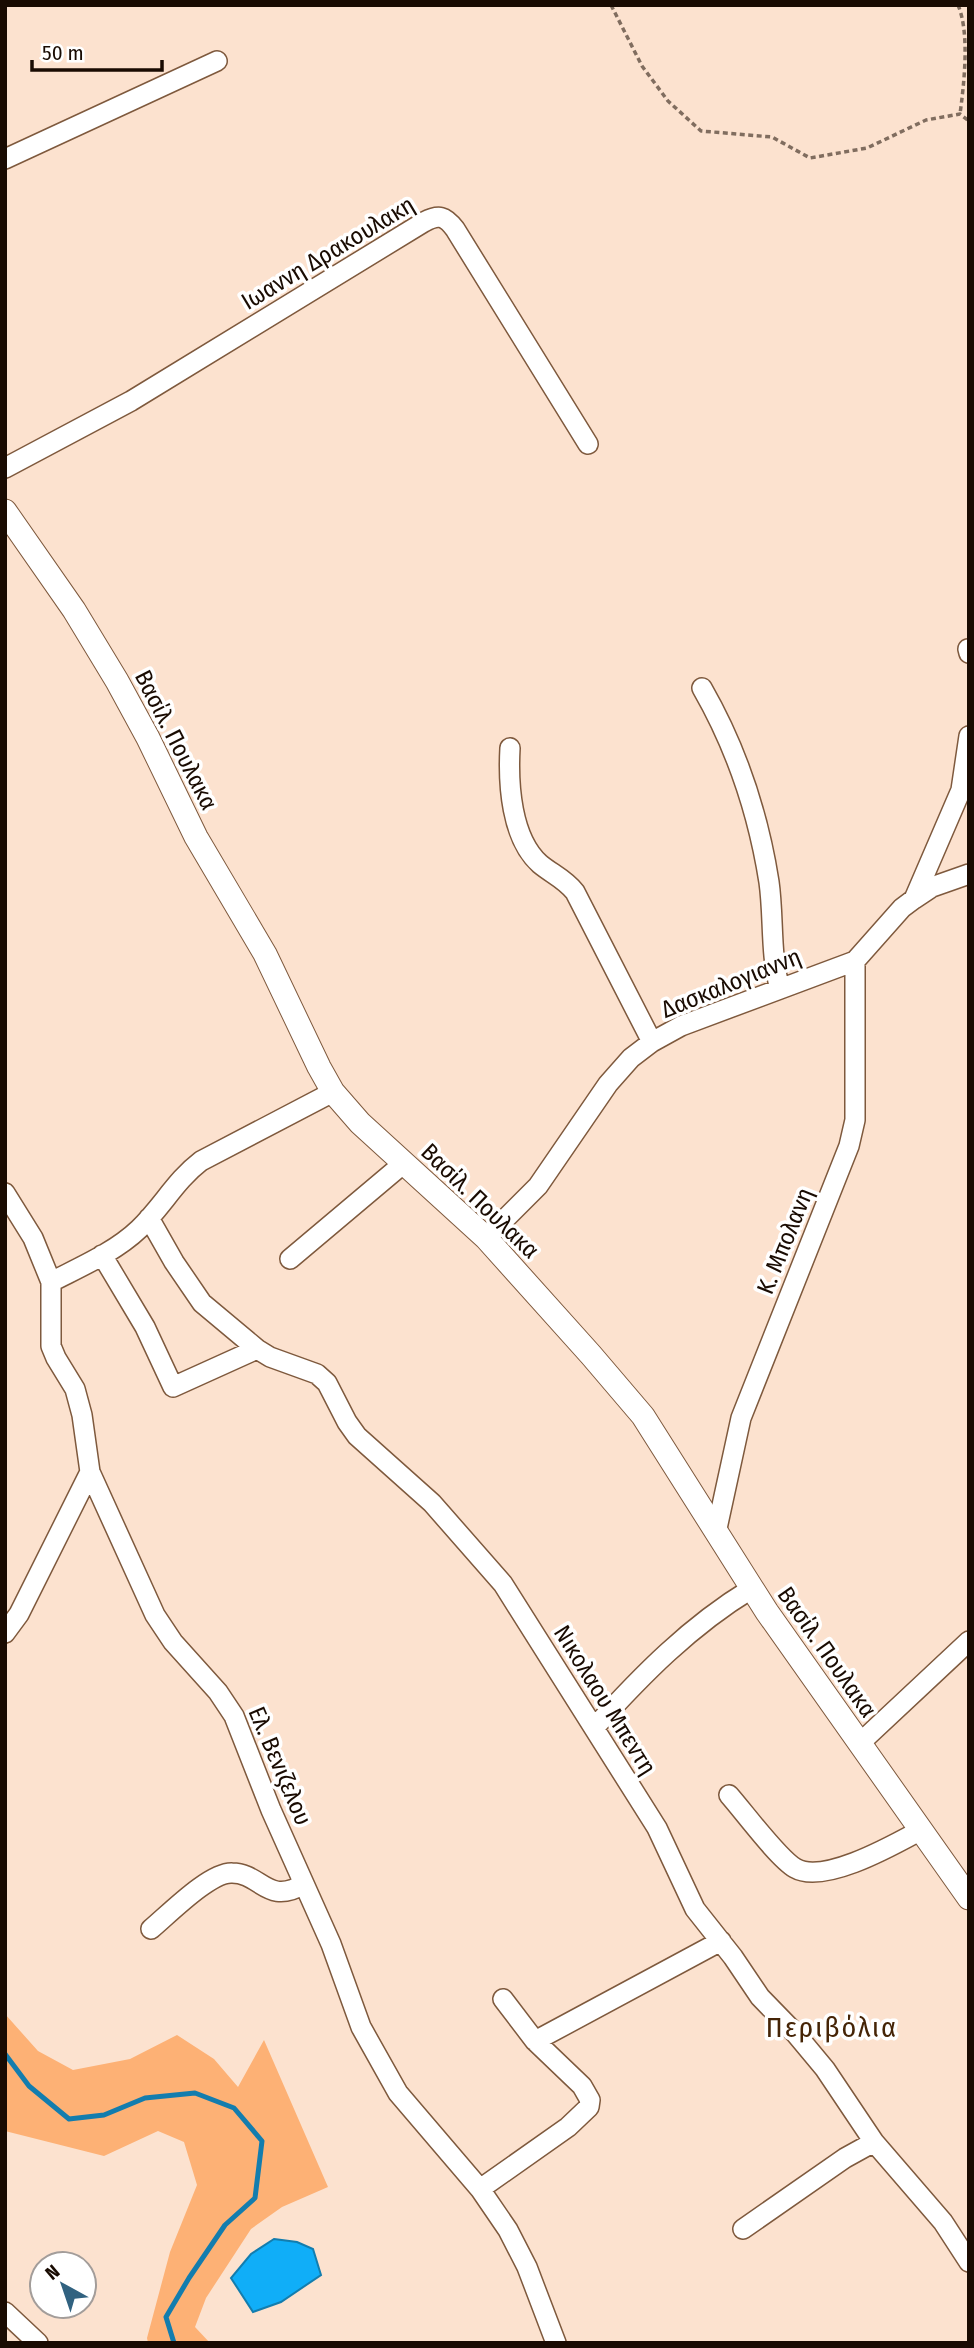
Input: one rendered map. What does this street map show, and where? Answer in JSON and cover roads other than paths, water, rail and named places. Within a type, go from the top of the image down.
[{"type":"main road","name":"Βασίλ. Πουλακα","points":[[5,511],[74,610],[117,681],[196,837],[265,954],[333,1093],[360,1123],[486,1238],[592,1355],[643,1416],[751,1588],[969,1898]]},
{"type":"street","points":[[5,159],[217,61]]},
{"type":"street","name":"Ιωαννη Δρακουλακη","points":[[5,468],[131,401],[424,222],[441,216],[455,229],[588,444]]},
{"type":"street","points":[[702,688],[721,721],[747,785],[769,883],[775,972],[780,989]]},
{"type":"street","points":[[914,899],[961,790],[969,737]]},
{"type":"street","points":[[510,748],[512,799],[530,853],[566,881],[575,892],[652,1042]]},
{"type":"street","name":"Δασκαλογιαννη","points":[[486,1238],[538,1186],[608,1084],[631,1058],[652,1042],[681,1026],[855,961],[902,908],[932,887],[969,874]]},
{"type":"street","name":"Κ. Μπολανη","points":[[716,1532],[741,1418],[849,1146],[855,1120],[855,961]]},
{"type":"street","points":[[51,1282],[102,1255],[138,1230],[186,1172],[201,1161],[333,1093]]},
{"type":"street","points":[[290,1259],[404,1163]]},
{"type":"street","name":"Ελ. Βενιζελου","points":[[5,1193],[33,1238],[51,1282],[51,1346],[75,1389],[82,1415],[90,1472],[155,1615],[173,1642],[218,1692],[234,1716],[271,1810],[331,1944],[361,2027],[398,2092],[480,2189],[508,2230],[527,2267],[556,2343]]},
{"type":"street","name":"Νικολαου Μπεντη","points":[[149,1218],[202,1303],[257,1349],[317,1374],[327,1382],[346,1422],[357,1436],[432,1503],[503,1584],[657,1828],[695,1909],[760,1997],[825,2069],[874,2142],[943,2222],[969,2262]]},
{"type":"street","points":[[102,1255],[145,1327],[173,1387],[257,1349]]},
{"type":"street","points":[[5,1633],[19,1614],[90,1472]]},
{"type":"street","points":[[594,1728],[638,1679],[675,1644],[709,1616],[751,1588]]},
{"type":"street","points":[[860,1744],[969,1641]]},
{"type":"street","points":[[729,1795],[788,1863],[802,1871],[827,1870],[868,1857],[921,1830]]},
{"type":"street","points":[[151,1929],[209,1882],[223,1874],[233,1872],[243,1875],[276,1891],[285,1892],[304,1884]]},
{"type":"street","points":[[534,2041],[721,1941]]},
{"type":"street","points":[[480,2189],[568,2127],[589,2107],[590,2100],[582,2086],[534,2041],[503,1999]]},
{"type":"street","points":[[743,2230],[845,2158],[874,2142]]},
{"type":"street","points":[[5,2312],[38,2343]]},
{"type":"water","points":[[274,2239],[297,2242],[313,2249],[321,2275],[281,2302],[253,2312],[231,2278],[251,2254]]},
{"type":"waterway","points":[[5,2054],[29,2086],[69,2119],[104,2115],[145,2098],[195,2093],[234,2108],[262,2141],[255,2198],[225,2225],[166,2317],[174,2343]]},
{"type":"district","name":"Περιβόλια","points":[[832,2027]]}]
